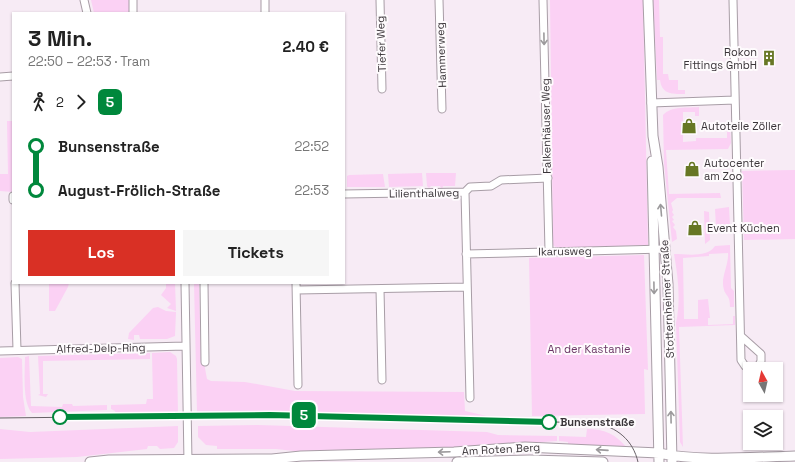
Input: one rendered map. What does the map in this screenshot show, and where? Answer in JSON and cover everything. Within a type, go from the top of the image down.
[{"type":"main road","name":"Stotternheimer Straße","points":[[648,0],[653,136],[653,249],[659,458]]},
{"type":"main road","name":"Stotternheimer Straße","points":[[653,136],[658,167],[670,344],[672,459]]},
{"type":"main road","name":"Am Roten Berg","points":[[90,462],[109,460],[188,461],[272,459],[301,456],[454,452],[525,447],[672,459]]},
{"type":"main road","points":[[672,459],[795,456]]},
{"type":"main road","name":"Am Roten Berg","points":[[457,462],[530,460],[603,462]]},
{"type":"street","points":[[84,0],[87,12]]},
{"type":"street","points":[[133,0],[133,12]]},
{"type":"street","points":[[265,0],[265,12]]},
{"type":"street","name":"Tiefer Weg","points":[[380,0],[382,89]]},
{"type":"street","name":"Hammerweg","points":[[439,0],[442,109]]},
{"type":"street","name":"Falkenhäuser Weg","points":[[543,0],[549,252]]},
{"type":"street","points":[[733,0],[742,337]]},
{"type":"street","points":[[0,77],[12,76]]},
{"type":"street","points":[[651,103],[735,100]]},
{"type":"street","name":"Lilienthalweg","points":[[345,194],[464,192],[470,187],[491,186],[501,180],[548,178]]},
{"type":"street","points":[[464,192],[470,398]]},
{"type":"street","name":"Ikarusweg","points":[[466,254],[664,249]]},
{"type":"street","points":[[15,284],[17,350]]},
{"type":"street","points":[[185,284],[188,461]]},
{"type":"street","points":[[204,284],[205,362]]},
{"type":"street","points":[[298,385],[297,286],[380,289],[467,287]]},
{"type":"street","points":[[380,289],[382,380]]},
{"type":"street","name":"Alfred-Delp-Ring","points":[[0,351],[185,346]]},
{"type":"green space","points":[[91,0],[130,0],[130,12],[94,12]]},
{"type":"green space","points":[[550,0],[643,0],[648,245],[557,248],[553,245]]},
{"type":"green space","points":[[653,0],[659,0],[660,37],[663,37],[663,74],[668,74],[669,80],[678,80],[678,90],[685,90],[685,94],[669,93],[663,89],[660,80],[657,80]]},
{"type":"green space","points":[[699,107],[699,116],[695,116],[695,112],[683,112],[683,142],[696,141],[696,138],[727,138],[727,129],[730,129],[731,143],[728,149],[666,150],[669,194],[720,193],[721,198],[677,198],[671,203],[673,210],[672,212],[674,215],[672,217],[674,220],[672,221],[675,225],[673,227],[676,231],[677,239],[672,242],[664,163],[663,115],[670,110]]},
{"type":"green space","points":[[7,121],[12,121],[12,192],[0,191],[0,174],[8,174]]},
{"type":"green space","points":[[795,170],[795,239],[744,240],[742,171]]},
{"type":"green space","points":[[422,173],[423,186],[389,187],[388,174]]},
{"type":"green space","points":[[426,173],[456,173],[455,186],[443,186],[442,189],[440,186],[431,186],[429,188],[427,186]]},
{"type":"green space","points":[[383,174],[385,187],[347,187],[347,176],[349,175]]},
{"type":"green space","points":[[729,207],[730,226],[716,227],[715,209]]},
{"type":"green space","points":[[704,211],[709,212],[710,240],[705,244]]},
{"type":"green space","points":[[730,245],[731,288],[734,291],[734,307],[730,307],[729,298],[725,293],[723,285],[728,253],[683,258],[684,319],[698,319],[698,300],[708,299],[710,318],[708,318],[708,325],[733,324],[733,316],[735,316],[735,325],[679,327],[683,447],[680,442],[676,323],[678,314],[678,288],[674,254],[702,254],[711,250],[715,246]]},
{"type":"green space","name":"An der Kastanie","points":[[644,255],[648,370],[644,369],[645,414],[532,416],[529,258]]},
{"type":"green space","points":[[49,284],[69,284],[55,311],[49,311]]},
{"type":"green space","points":[[166,284],[175,284],[176,311],[167,308],[171,304],[161,295],[166,288]]},
{"type":"green space","points":[[194,284],[199,284],[201,362],[204,363],[207,379],[211,381],[245,382],[295,391],[464,392],[465,411],[500,419],[260,412],[197,413]]},
{"type":"green space","points":[[158,307],[166,311],[176,312],[175,336],[167,339],[140,339],[139,335],[134,335],[134,340],[128,339],[129,333],[153,308]]},
{"type":"green space","points":[[170,352],[176,356],[177,359],[178,413],[116,414],[115,411],[111,409],[111,405],[146,404],[147,399],[153,399],[152,353]]},
{"type":"green space","points":[[150,353],[150,359],[43,361],[43,394],[48,394],[46,397],[38,395],[40,394],[38,356]]},
{"type":"green space","points":[[29,356],[31,406],[62,407],[63,404],[72,404],[73,406],[107,405],[107,410],[32,413],[25,395],[25,357]]},
{"type":"green space","points":[[18,357],[22,359],[23,397],[26,416],[0,417],[0,358]]},
{"type":"green space","points":[[258,425],[487,432],[498,435],[557,436],[557,441],[457,448],[303,452],[276,449],[217,449],[217,446],[206,445],[198,437],[198,426]]},
{"type":"green space","points":[[178,426],[178,442],[174,448],[160,449],[157,446],[148,446],[147,449],[77,457],[0,459],[0,429],[30,432]]},
{"type":"green space","points":[[587,429],[609,433],[623,443],[627,448],[568,444],[568,442],[559,441],[559,436],[586,437]]},
{"type":"tram line","name":"5","points":[[60,417],[226,414],[549,422]]},
{"type":"tram line","points":[[0,418],[270,415],[595,423],[617,431],[623,436],[632,447],[638,462]]},
{"type":"place","name":"Rokon Fittings GmbH","points":[[769,58]]},
{"type":"place","name":"Autoteile Zöller","points":[[689,126]]},
{"type":"place","name":"Autocenter am Zoo","points":[[692,169]]},
{"type":"place","name":"Event Küchen","points":[[695,228]]},
{"type":"place","name":"Bunsenstraße","points":[[549,422]]}]
